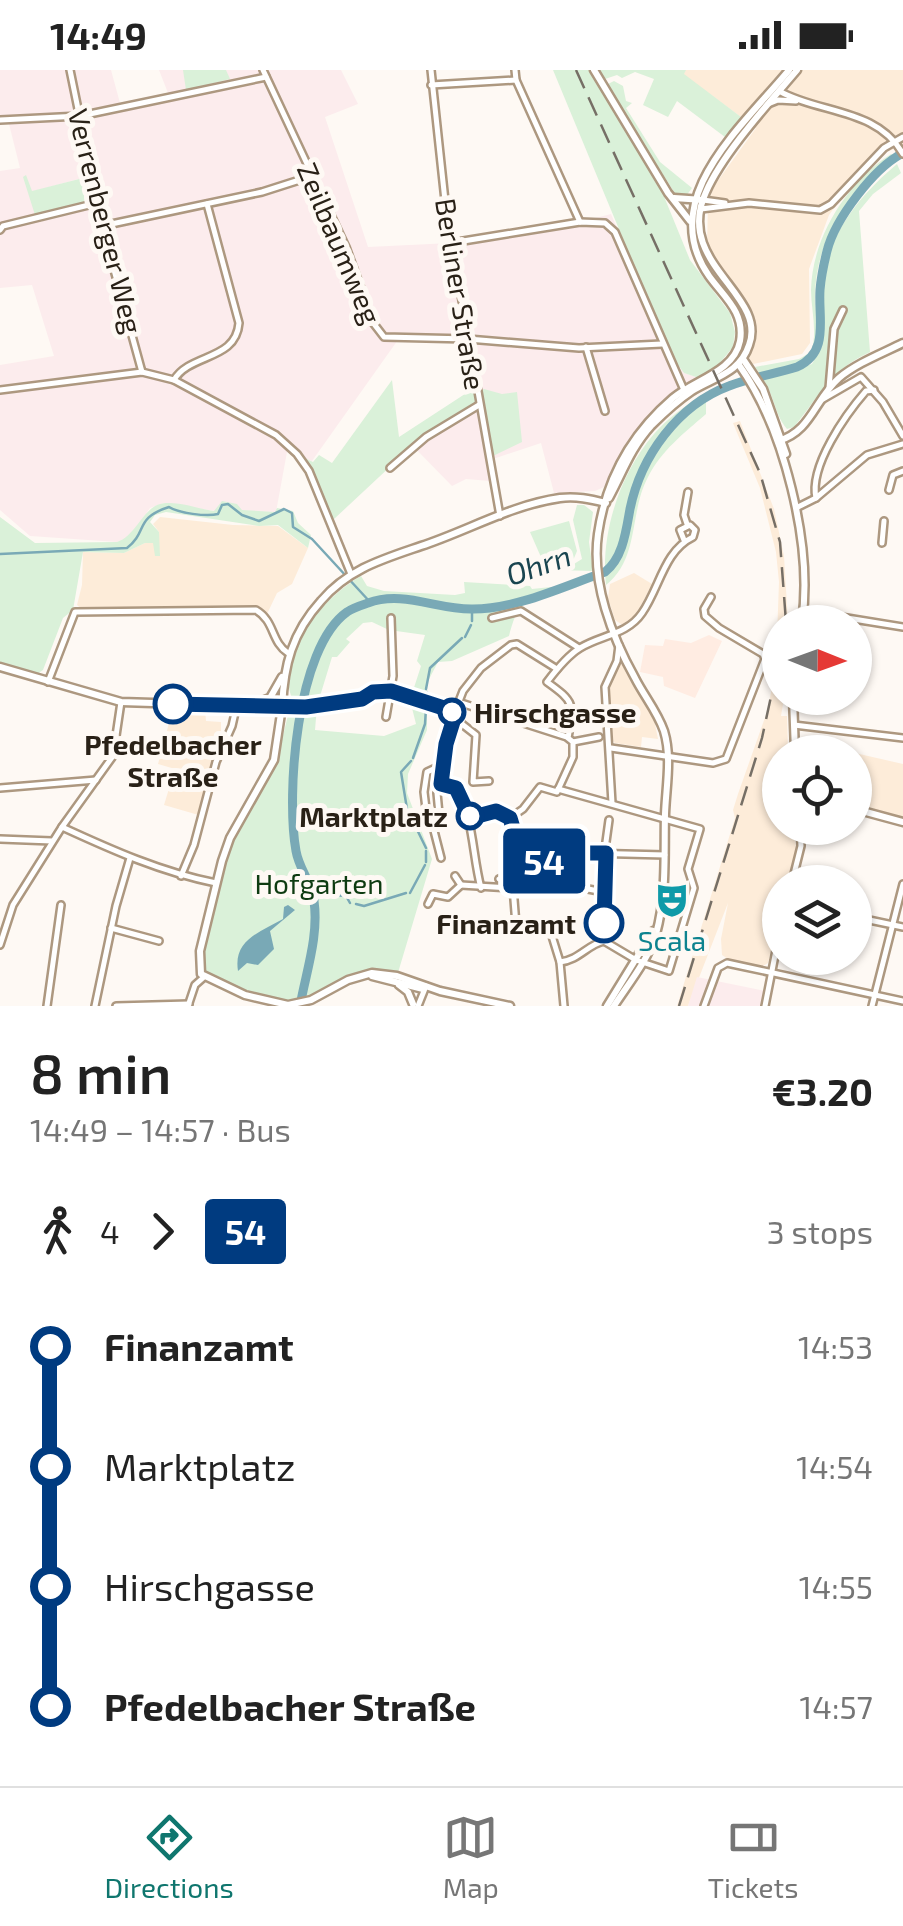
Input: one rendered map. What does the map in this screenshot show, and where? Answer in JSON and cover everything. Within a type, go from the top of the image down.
[{"type":"main road","points":[[594,70],[690,222]]},
{"type":"main road","points":[[601,502],[648,429],[681,398],[738,359],[751,339],[750,319],[708,258],[700,230],[702,204],[706,191],[789,70]]},
{"type":"main road","points":[[798,70],[719,156],[697,190],[690,222],[694,248],[707,274],[739,317],[738,359],[763,389],[781,440],[804,558],[803,605]]},
{"type":"main road","points":[[672,198],[692,204]]},
{"type":"main road","points":[[679,205],[702,204]]},
{"type":"main road","points":[[781,440],[796,434],[829,388],[860,364],[903,343]]},
{"type":"main road","points":[[606,1006],[613,1002],[639,961],[658,920],[664,894],[668,756],[657,715],[614,634],[600,585],[597,541],[601,502],[618,464],[642,430],[684,390],[738,359]]},
{"type":"main road","points":[[747,371],[781,440]]},
{"type":"main road","points":[[510,1006],[478,1003],[386,973],[361,975],[305,1002],[271,1004],[204,977],[199,969],[200,951],[230,838],[274,760],[288,653],[307,618],[348,577],[389,555],[558,499],[576,497],[601,502]]},
{"type":"main road","points":[[0,667],[121,702],[282,706]]},
{"type":"main road","points":[[254,704],[270,698],[284,671]]},
{"type":"main road","points":[[794,715],[794,735]]},
{"type":"main road","points":[[872,814],[903,822]]},
{"type":"main road","points":[[361,975],[422,986]]},
{"type":"main road","points":[[388,980],[405,988],[414,1005]]},
{"type":"main road","points":[[598,1006],[613,1002]]},
{"type":"street","name":"Verrenberger Weg","points":[[70,70],[102,226],[142,372]]},
{"type":"street","name":"Berliner Straße","points":[[431,70],[451,243],[500,516]]},
{"type":"street","points":[[515,70],[516,80],[580,222]]},
{"type":"street","points":[[0,120],[80,116],[264,74]]},
{"type":"street","name":"Zeilbaumweg","points":[[264,74],[346,247],[378,333],[384,337],[468,339]]},
{"type":"street","points":[[431,85],[516,80]]},
{"type":"street","points":[[780,86],[799,102]]},
{"type":"street","points":[[768,104],[778,100],[799,102],[862,118],[895,141],[902,151]]},
{"type":"street","points":[[702,204],[749,202],[820,210],[903,137]]},
{"type":"street","points":[[102,226],[312,176]]},
{"type":"street","points":[[0,230],[3,226],[97,203]]},
{"type":"street","points":[[174,380],[182,368],[224,349],[238,333],[239,323],[207,204]]},
{"type":"street","points":[[451,243],[580,222],[605,222],[616,232],[684,390]]},
{"type":"street","points":[[829,388],[834,329],[843,310]]},
{"type":"street","points":[[468,339],[586,347],[662,344]]},
{"type":"street","points":[[586,347],[605,411]]},
{"type":"street","points":[[0,390],[142,372],[174,380],[276,435],[297,454],[309,471],[348,577]]},
{"type":"street","points":[[820,401],[856,377],[866,379],[903,436]]},
{"type":"street","points":[[816,498],[815,484],[836,433],[866,391],[874,390]]},
{"type":"street","points":[[390,468],[426,437],[479,405]]},
{"type":"street","points":[[793,507],[816,498],[868,456],[903,444]]},
{"type":"street","points":[[889,490],[894,475],[903,471]]},
{"type":"street","points":[[558,791],[573,757],[573,706],[568,697],[547,682],[579,648],[628,628],[642,614],[675,549],[695,534],[684,515],[688,492]]},
{"type":"street","points":[[882,543],[884,521]]},
{"type":"street","points":[[684,540],[680,530],[687,525]]},
{"type":"street","points":[[611,748],[713,762],[726,760],[765,664],[763,654],[705,616],[704,609],[712,597]]},
{"type":"street","points":[[48,682],[72,616],[81,611],[256,610],[270,621],[277,642],[288,653]]},
{"type":"street","points":[[492,618],[521,612],[579,648]]},
{"type":"street","points":[[386,717],[391,691],[391,618]]},
{"type":"street","points":[[872,623],[903,627]]},
{"type":"street","points":[[431,820],[439,814],[437,793],[442,765],[454,715],[467,684],[517,644],[557,669]]},
{"type":"street","points":[[612,804],[606,687],[617,662],[619,644]]},
{"type":"street","points":[[282,706],[306,707],[362,699],[373,692],[400,693],[454,715],[476,734],[473,782],[490,781]]},
{"type":"street","points":[[0,945],[12,905],[116,750],[121,702]]},
{"type":"street","points":[[461,703],[570,740],[599,737]]},
{"type":"street","points":[[181,876],[238,704]]},
{"type":"street","points":[[794,724],[903,738]]},
{"type":"street","points":[[440,858],[427,817],[424,779],[430,770],[442,765]]},
{"type":"street","points":[[0,788],[96,780]]},
{"type":"street","points":[[441,784],[456,788],[470,818],[469,832],[481,888]]},
{"type":"street","points":[[510,818],[543,787],[700,829],[688,869],[694,888],[669,971],[639,961],[604,941],[575,960],[560,962]]},
{"type":"street","points":[[470,818],[496,811],[510,818],[516,838],[538,837],[537,863]]},
{"type":"street","points":[[604,941],[609,820]]},
{"type":"street","points":[[62,827],[130,858],[216,884]]},
{"type":"street","points":[[0,839],[54,841]]},
{"type":"street","points":[[499,879],[564,857],[606,853],[665,855]]},
{"type":"street","points":[[564,857],[572,886],[604,892]]},
{"type":"street","points":[[95,1006],[110,928],[130,858]]},
{"type":"street","points":[[454,876],[460,886]]},
{"type":"street","points":[[872,1006],[903,884]]},
{"type":"street","points":[[428,904],[433,894],[448,897],[460,886],[540,886]]},
{"type":"street","points":[[512,886],[516,925],[549,924]]},
{"type":"street","points":[[47,1006],[61,905]]},
{"type":"street","points":[[872,920],[903,927]]},
{"type":"street","points":[[110,928],[159,942]]},
{"type":"street","points":[[552,936],[560,962],[564,1006]]},
{"type":"street","points":[[704,1006],[722,964],[762,970]]},
{"type":"street","points":[[764,1006],[769,975]]},
{"type":"street","points":[[787,975],[903,1001]]},
{"type":"street","points":[[116,1006],[188,1005],[195,985],[204,977]]},
{"type":"street","points":[[414,1005],[422,986]]},
{"type":"shaded area","points":[[0,70],[111,70],[120,103],[168,93],[159,70],[341,70],[358,104],[325,117],[368,247],[451,243],[611,214],[672,357],[684,373],[699,378],[641,430],[620,455],[604,487],[554,493],[541,443],[493,459],[468,339],[400,337],[312,461],[287,452],[276,512],[215,511],[164,503],[150,508],[129,538],[117,542],[30,536],[0,510],[0,365],[54,356],[32,285],[0,288],[0,171],[20,168],[7,116],[0,116]],"holes":[[[26,176],[31,192],[86,177],[35,214]]]},
{"type":"shaded area","points":[[677,70],[903,70],[903,146],[886,152],[852,183],[829,215],[809,269],[810,343],[802,354],[753,364],[745,361],[753,339],[751,314],[707,244],[708,204],[714,186],[756,128]]},
{"type":"shaded area","points":[[477,409],[490,481],[466,479],[452,486],[414,447]]},
{"type":"shaded area","points":[[740,421],[774,509],[784,556],[787,605],[778,605],[776,552],[760,488],[733,423]]},
{"type":"shaded area","points":[[160,517],[278,526],[308,548],[292,584],[277,593],[267,614],[243,607],[77,605],[83,552],[124,553],[153,543],[159,532],[153,524]]},
{"type":"shaded area","points":[[634,573],[652,584],[639,610],[627,624],[621,624],[615,620],[608,598],[610,584]]},
{"type":"shaded area","points":[[709,635],[722,641],[695,698],[664,686],[663,677],[640,672],[645,645],[663,646],[665,639],[691,643]]},
{"type":"shaded area","points":[[623,664],[654,719],[658,739],[642,737],[641,747],[615,743],[608,736],[608,682],[617,666]]},
{"type":"shaded area","points":[[173,708],[205,709],[206,721],[221,722],[221,732],[226,736],[202,816],[164,805],[175,769],[158,764]]},
{"type":"shaded area","points":[[766,715],[787,716],[788,735],[762,735],[762,845],[796,848],[792,865],[762,865],[762,966],[722,955],[728,903],[688,1006],[677,1006],[735,818],[733,810]]},
{"type":"shaded area","points":[[872,757],[903,764],[903,818],[872,808]]},
{"type":"shaded area","points":[[697,977],[765,991],[766,1006],[688,1006]]},
{"type":"green space","points":[[183,70],[226,70],[230,79],[186,90]]},
{"type":"green space","points":[[553,70],[591,70],[663,194],[690,260],[730,313],[735,332],[733,347],[719,364],[699,378],[684,373],[672,357]]},
{"type":"green space","points":[[597,70],[686,70],[684,74],[741,117],[725,137],[677,101],[668,117],[643,105],[654,79],[635,72],[602,80]]},
{"type":"green space","points":[[614,81],[623,86],[626,101],[632,103],[626,108],[660,162],[692,188],[686,196],[676,195],[606,85]]},
{"type":"green space","points":[[891,154],[895,156],[850,199],[829,234],[817,274],[815,350],[795,366],[760,374],[755,367],[799,359],[811,352],[813,270],[825,231],[860,179]]},
{"type":"green space","points":[[897,164],[901,173],[873,194],[859,211],[870,352],[844,367],[794,427],[787,429],[762,378],[812,364],[821,337],[822,288],[830,251],[858,203]]},
{"type":"green space","points":[[26,175],[32,191],[87,177],[91,200],[35,215],[23,177]]},
{"type":"green space","points":[[458,343],[466,348],[477,404],[408,450],[334,519],[303,457],[313,462],[319,455],[332,463],[392,380],[399,437],[468,392]]},
{"type":"green space","points":[[481,391],[502,394],[517,392],[522,442],[493,456]]},
{"type":"green space","points":[[701,395],[706,401],[706,414],[654,467],[642,491],[624,562],[606,585],[610,525],[631,467],[659,428]]},
{"type":"green space","points":[[222,501],[237,504],[242,510],[293,511],[298,523],[311,535],[308,548],[278,525],[259,526],[166,512],[155,515],[150,522],[159,532],[160,556],[155,556],[153,543],[124,553],[83,552],[73,610],[63,618],[43,670],[37,674],[0,662],[0,517],[35,543],[117,542],[158,505],[178,504],[214,511]]},
{"type":"green space","points":[[577,505],[593,512],[589,542],[593,571],[556,570],[551,566],[569,567],[582,559],[573,520]]},
{"type":"green space","points":[[569,521],[577,551],[572,563],[544,564],[530,532]]},
{"type":"green space","name":"Hofgarten","points":[[361,576],[367,586],[384,591],[455,595],[465,593],[464,582],[532,589],[551,587],[551,592],[522,606],[509,636],[452,661],[438,662],[427,683],[427,730],[408,774],[407,793],[432,859],[397,976],[372,973],[287,1006],[270,1005],[204,977],[199,964],[225,849],[276,764],[289,711],[311,705],[294,703],[288,685],[295,647],[317,613]],"holes":[[[372,622],[389,630],[425,635],[417,661],[421,666],[410,700],[416,724],[384,736],[315,730],[317,706],[332,657],[337,657],[350,642],[346,639],[363,623]]]},
{"type":"water","points":[[284,907],[295,910],[270,931],[274,949],[258,965],[247,963],[238,971],[244,944],[283,919]]},
{"type":"waterway","name":"Ohrn","points":[[300,1006],[315,914],[313,894],[296,851],[294,760],[306,689],[330,630],[349,611],[381,600],[490,608],[540,596],[605,572],[620,552],[643,470],[678,419],[711,395],[737,383],[797,367],[814,353],[820,334],[821,280],[831,238],[868,182],[903,153]]},
{"type":"waterway","points":[[0,554],[127,548],[151,516],[169,507],[213,515],[228,504],[259,521],[284,509],[292,513],[293,527],[312,539],[370,602]]},
{"type":"waterway","points":[[472,609],[472,621]]},
{"type":"waterway","points":[[465,637],[471,625]]},
{"type":"waterway","points":[[426,689],[430,668],[462,638]]},
{"type":"waterway","points":[[413,758],[425,724],[427,692]]},
{"type":"waterway","points":[[411,761],[401,772],[407,809],[426,848]]},
{"type":"waterway","points":[[426,851],[426,862]]},
{"type":"waterway","points":[[410,893],[425,865]]},
{"type":"waterway","points":[[356,904],[364,906],[406,893]]},
{"type":"waterway","points":[[331,895],[346,896],[350,903]]},
{"type":"railway","points":[[576,70],[760,473],[780,542],[785,605]]},
{"type":"railway","points":[[679,1006],[767,715]]},
{"type":"bus line","name":"54","points":[[173,704],[306,707],[391,691],[456,712],[446,744],[441,784],[456,788],[470,818],[496,811],[510,818],[516,838],[538,837],[538,862],[606,853],[604,923]]},
{"type":"place","name":"Pfedelbacher Straße","points":[[173,704]]},
{"type":"place","name":"Hirschgasse","points":[[452,712]]},
{"type":"place","name":"Marktplatz","points":[[470,816]]},
{"type":"place","name":"Scala","points":[[672,900]]},
{"type":"place","name":"Finanzamt","points":[[604,923]]}]
